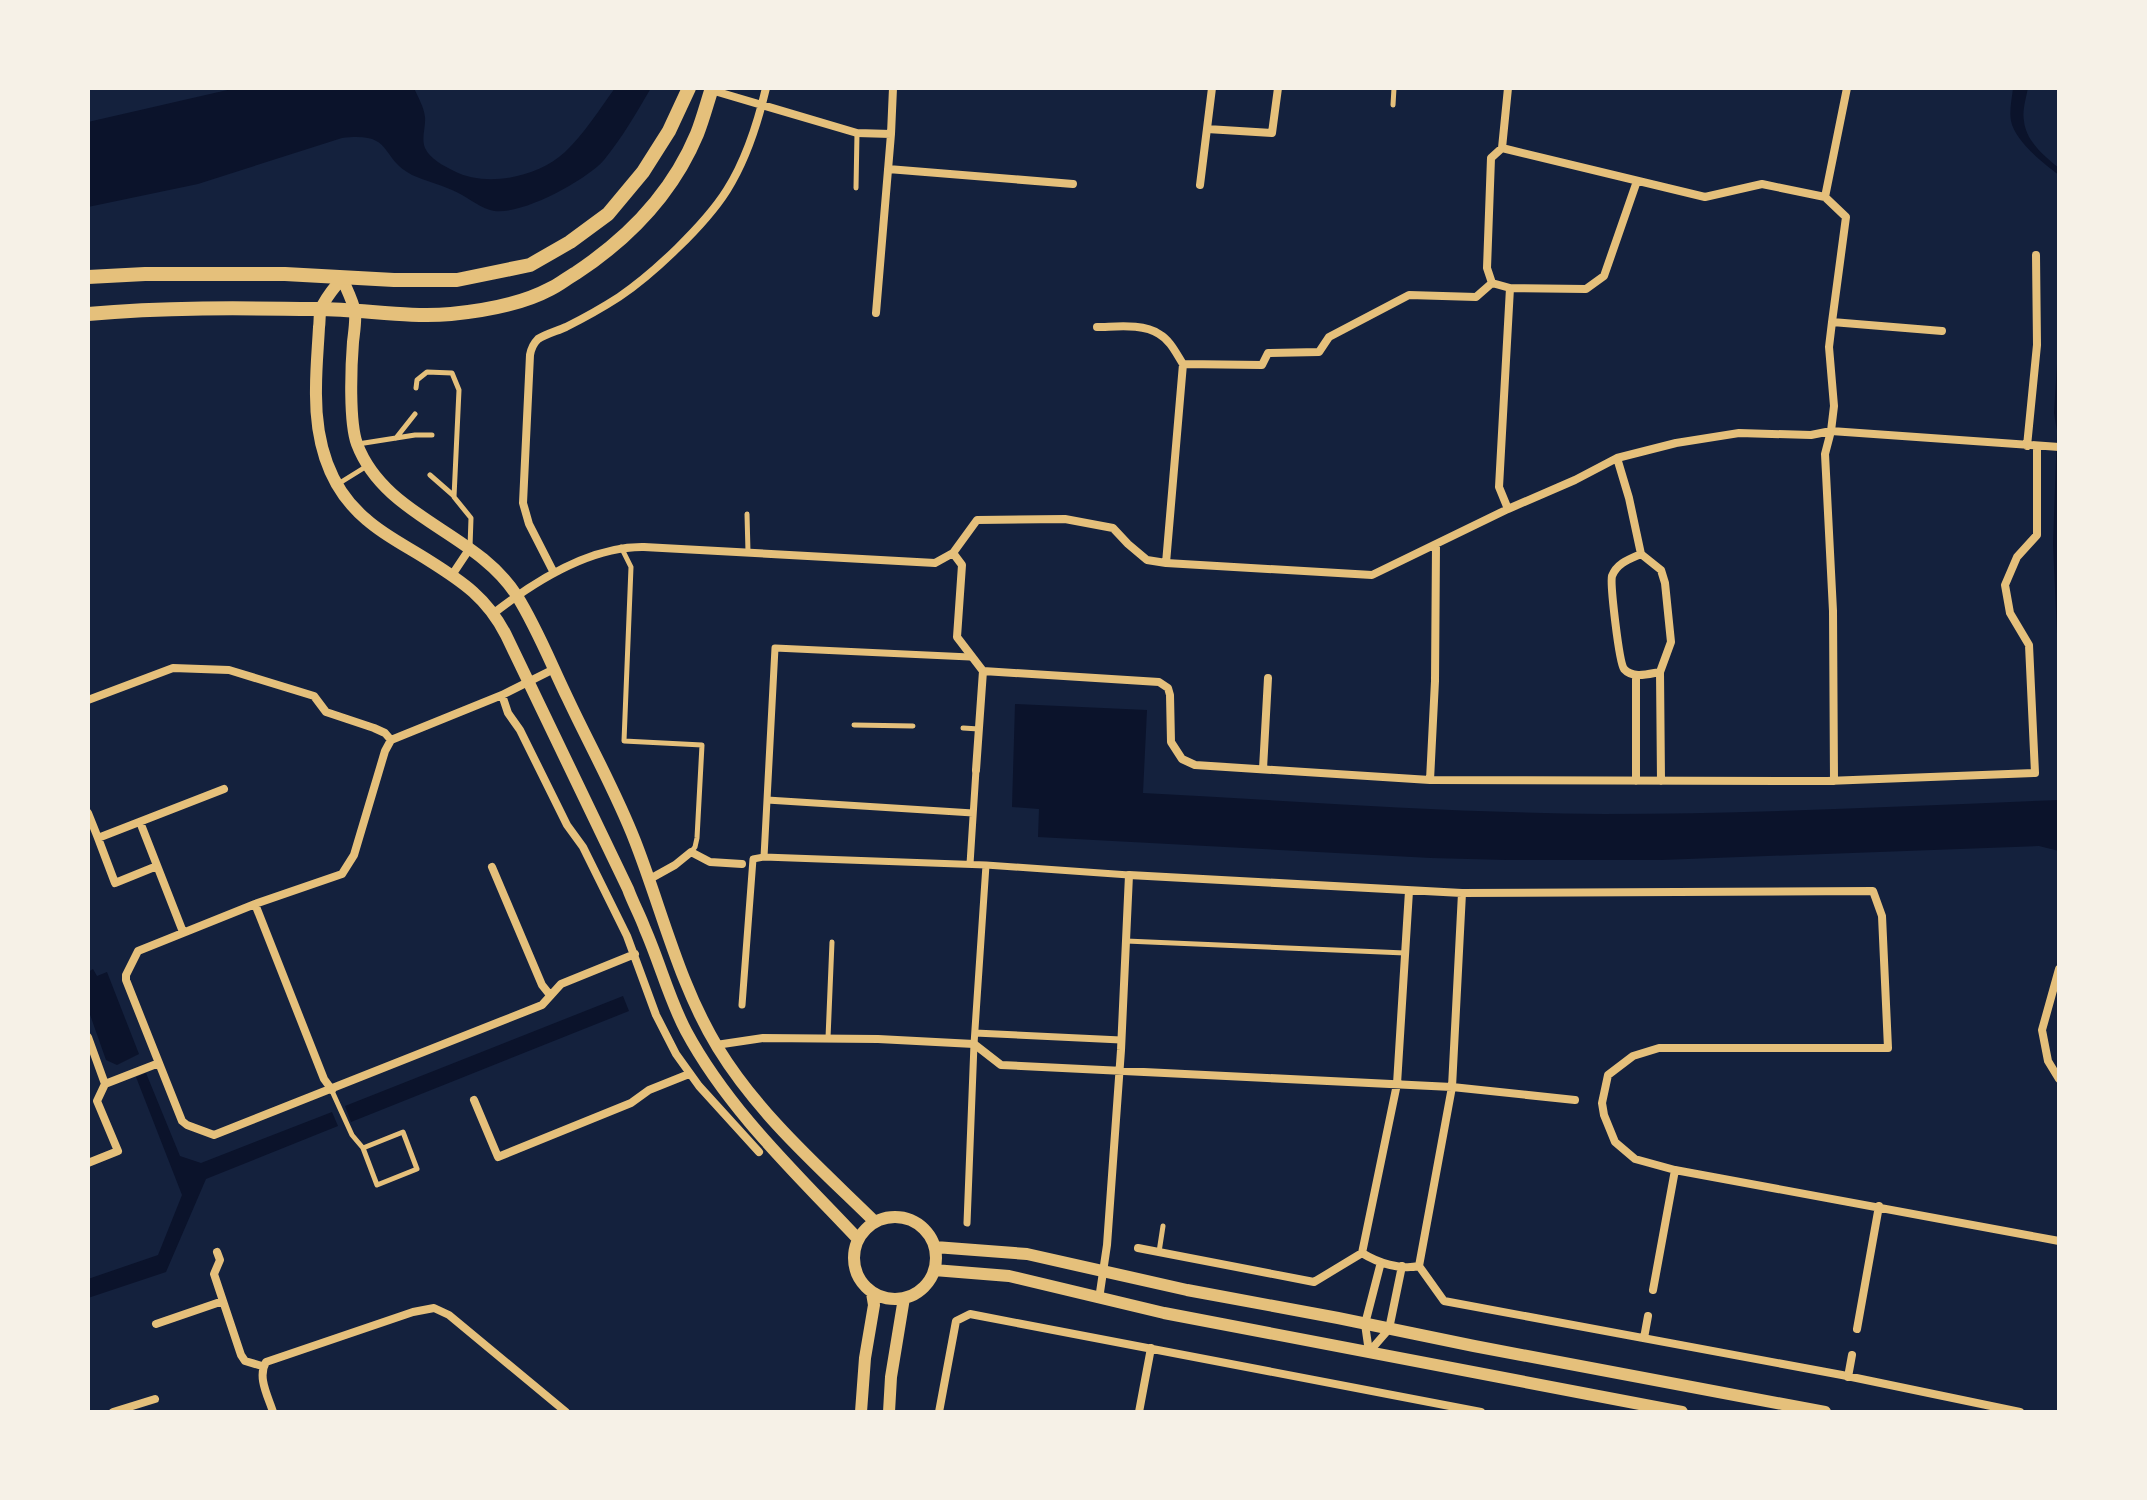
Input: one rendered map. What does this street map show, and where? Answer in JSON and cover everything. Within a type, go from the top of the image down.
[{"type":"main road","points":[[88,277],[285,274],[457,280],[530,265],[570,242],[608,214],[643,172],[680,111],[689,88]]},
{"type":"main road","points":[[680,111],[711,89]]},
{"type":"main road","points":[[88,314],[197,309],[321,309],[448,314],[498,306],[549,290],[600,257],[628,235],[653,209],[690,150],[711,89]]},
{"type":"street","points":[[554,573],[529,524],[523,503],[532,346],[541,337],[572,324],[621,296],[670,255],[727,191],[742,162],[766,88]]},
{"type":"street","points":[[876,313],[893,88]]},
{"type":"street","points":[[1200,185],[1212,88]]},
{"type":"street","points":[[1207,129],[1272,133],[1278,88]]},
{"type":"street","points":[[1492,283],[1487,268],[1491,158],[1502,148],[1508,88]]},
{"type":"street","points":[[1825,197],[1847,88]]},
{"type":"street","points":[[711,89],[857,133],[891,134]]},
{"type":"street","points":[[1502,148],[1705,197],[1762,184],[1825,197],[1846,217],[1829,347],[1834,406],[1825,454],[1833,611],[1834,781]]},
{"type":"street","points":[[888,169],[1073,184]]},
{"type":"street","points":[[1492,283],[1510,288],[1586,289],[1604,276],[1637,181]]},
{"type":"street","points":[[953,553],[962,565],[957,637],[983,671],[1159,682],[1168,688],[1170,695],[1171,742],[1182,759],[1195,765],[1430,780],[1834,781],[2035,773],[2029,645],[2010,613],[2005,585],[2017,557],[2037,535],[2032,446],[2037,345],[2036,255]]},
{"type":"street","points":[[342,278],[355,311],[351,370],[353,431],[368,465],[404,505],[470,548],[497,572],[517,596],[634,839],[689,990],[716,1045],[744,1087],[787,1137],[875,1222]]},
{"type":"street","points":[[342,278],[321,309],[316,364],[316,422],[324,455],[337,485],[369,522],[452,575],[494,613],[628,889],[676,1010],[695,1047],[753,1126],[858,1239]]},
{"type":"street","points":[[1183,364],[1262,365],[1268,353],[1319,352],[1329,337],[1409,295],[1476,297],[1492,283]]},
{"type":"street","points":[[1508,509],[1499,487],[1510,288]]},
{"type":"street","points":[[1832,322],[1942,331]]},
{"type":"street","points":[[1097,327],[1143,328],[1158,333],[1171,345],[1183,364],[1166,563]]},
{"type":"street","points":[[494,613],[554,573],[621,547],[935,563],[953,553],[977,520],[1065,519],[1113,528],[1147,560],[1166,563],[1372,575],[1617,458],[1676,443],[1739,433],[1811,435],[1831,431],[2057,447]]},
{"type":"street","points":[[1617,458],[1641,554],[1661,570],[1665,583],[1671,642],[1660,672],[1661,781]]},
{"type":"street","points":[[1430,780],[1435,681],[1436,545]]},
{"type":"street","points":[[452,575],[470,548]]},
{"type":"street","points":[[1641,554],[1622,562],[1612,577],[1619,656],[1624,669],[1636,676],[1660,672]]},
{"type":"street","points":[[764,857],[775,648],[970,657]]},
{"type":"street","points":[[89,698],[173,668],[229,670],[314,696],[326,712],[374,728],[391,740]]},
{"type":"street","points":[[554,669],[502,695],[391,740],[354,855],[342,874],[141,949],[135,954],[126,978],[182,1121],[211,1135],[542,1005],[561,984],[635,954]]},
{"type":"street","points":[[970,864],[983,671]]},
{"type":"street","points":[[1636,676],[1636,781]]},
{"type":"street","points":[[1263,769],[1268,678]]},
{"type":"street","points":[[502,695],[508,713],[520,730],[567,825],[583,847],[635,954],[656,1015],[676,1054],[689,1074],[759,1152]]},
{"type":"street","points":[[98,838],[224,789]]},
{"type":"street","points":[[767,800],[973,813]]},
{"type":"street","points":[[88,813],[115,883],[157,866]]},
{"type":"street","points":[[140,822],[183,932]]},
{"type":"street","points":[[648,880],[691,852],[710,862],[742,864]]},
{"type":"street","points":[[742,1005],[753,859],[764,857],[970,864],[1462,893],[1873,891],[1882,916],[1888,1048],[1659,1048],[1633,1056],[1608,1075],[1602,1103],[1615,1142],[1635,1159],[1675,1170],[2059,1241]]},
{"type":"street","points":[[967,1223],[974,1044],[986,865]]},
{"type":"street","points":[[492,867],[542,985],[550,995]]},
{"type":"street","points":[[1099,1299],[1104,1272],[1119,1071],[1129,875]]},
{"type":"street","points":[[1138,1248],[1314,1282],[1362,1253],[1397,1084],[1409,891]]},
{"type":"street","points":[[1462,893],[1452,1087],[1419,1266],[1444,1301],[2020,1412]]},
{"type":"street","points":[[255,904],[324,1079],[332,1090]]},
{"type":"street","points":[[2059,969],[2042,1030],[2048,1061],[2059,1079]]},
{"type":"street","points":[[975,1033],[1121,1040]]},
{"type":"street","points":[[88,1037],[105,1084]]},
{"type":"street","points":[[716,1045],[763,1038],[974,1044],[1001,1065],[1452,1087],[1575,1100]]},
{"type":"street","points":[[88,1163],[118,1151],[97,1101],[105,1084],[159,1063]]},
{"type":"street","points":[[474,1100],[498,1157],[631,1103],[649,1090],[689,1074]]},
{"type":"street","points":[[1591,1101],[1602,1103]]},
{"type":"street","points":[[1653,1290],[1675,1170]]},
{"type":"street","points":[[1857,1329],[1879,1206]]},
{"type":"street","points":[[895,1217],[914,1221],[929,1235],[936,1254],[934,1270],[926,1286],[916,1294],[888,1299],[872,1293],[859,1278],[854,1258],[858,1239],[875,1222],[895,1217]]},
{"type":"street","points":[[935,1247],[1027,1254],[1389,1329],[1825,1412]]},
{"type":"street","points":[[217,1252],[220,1260],[214,1274],[243,1359],[262,1366]]},
{"type":"street","points":[[1362,1253],[1374,1261],[1409,1268],[1419,1266]]},
{"type":"street","points":[[1369,1352],[1365,1324],[1381,1262]]},
{"type":"street","points":[[1369,1352],[1389,1329],[1402,1266]]},
{"type":"street","points":[[934,1270],[1009,1276],[1055,1285],[1099,1299],[1682,1412]]},
{"type":"street","points":[[861,1412],[865,1358],[874,1305],[872,1293]]},
{"type":"street","points":[[889,1412],[891,1377],[904,1298]]},
{"type":"street","points":[[156,1324],[223,1301]]},
{"type":"street","points":[[273,1412],[262,1380],[262,1366],[266,1362],[418,1310],[434,1308],[449,1315],[566,1412]]},
{"type":"street","points":[[939,1412],[956,1321],[970,1314],[1481,1412]]},
{"type":"street","points":[[1644,1338],[1648,1316]]},
{"type":"street","points":[[1139,1412],[1151,1348]]},
{"type":"street","points":[[1848,1377],[1852,1355]]},
{"type":"street","points":[[113,1412],[155,1399]]},
{"type":"lane","points":[[1393,105],[1394,88]]},
{"type":"lane","points":[[856,188],[857,133]]},
{"type":"lane","points":[[416,388],[417,380],[427,372],[452,373],[459,390],[454,497]]},
{"type":"lane","points":[[396,438],[415,414]]},
{"type":"lane","points":[[357,444],[432,435]]},
{"type":"lane","points":[[337,485],[368,465]]},
{"type":"lane","points":[[430,475],[471,518],[470,548]]},
{"type":"lane","points":[[747,514],[748,553]]},
{"type":"lane","points":[[621,547],[631,567],[624,741],[702,745],[697,838],[691,852]]},
{"type":"lane","points":[[854,725],[913,726]]},
{"type":"lane","points":[[963,728],[979,729]]},
{"type":"lane","points":[[1126,941],[1405,953]]},
{"type":"lane","points":[[828,1038],[832,942]]},
{"type":"lane","points":[[332,1090],[351,1131],[363,1148],[377,1185],[417,1169],[403,1132],[363,1148]]},
{"type":"lane","points":[[1159,1252],[1163,1226]]},
{"type":"water","points":[[236,88],[414,88],[424,113],[424,144],[430,156],[467,176],[497,179],[527,173],[554,161],[579,138],[615,88],[651,88],[604,160],[567,187],[516,209],[490,210],[457,192],[412,175],[401,168],[378,142],[359,137],[342,138],[198,184],[88,207],[88,122]]},
{"type":"water","points":[[2013,88],[2028,88],[2025,128],[2037,148],[2059,168],[2059,175],[2031,151],[2014,129],[2010,113]]},
{"type":"water","points":[[2059,332],[2059,678],[2053,544],[2057,431],[2054,413]]},
{"type":"water","points":[[1015,704],[1147,710],[1143,793],[1431,809],[1604,814],[2059,800],[2059,851],[2039,846],[1661,860],[1506,860],[1038,837],[1039,809],[1012,807]]},
{"type":"water","points":[[93,969],[97,976],[107,972],[139,1054],[117,1065],[106,1060],[88,1009],[88,972]]},
{"type":"water","points":[[623,996],[629,1011],[351,1122],[345,1106]]},
{"type":"water","points":[[146,1073],[180,1156],[201,1163],[332,1112],[338,1126],[206,1179],[166,1272],[88,1298],[88,1279],[158,1255],[182,1195],[136,1077]]}]
